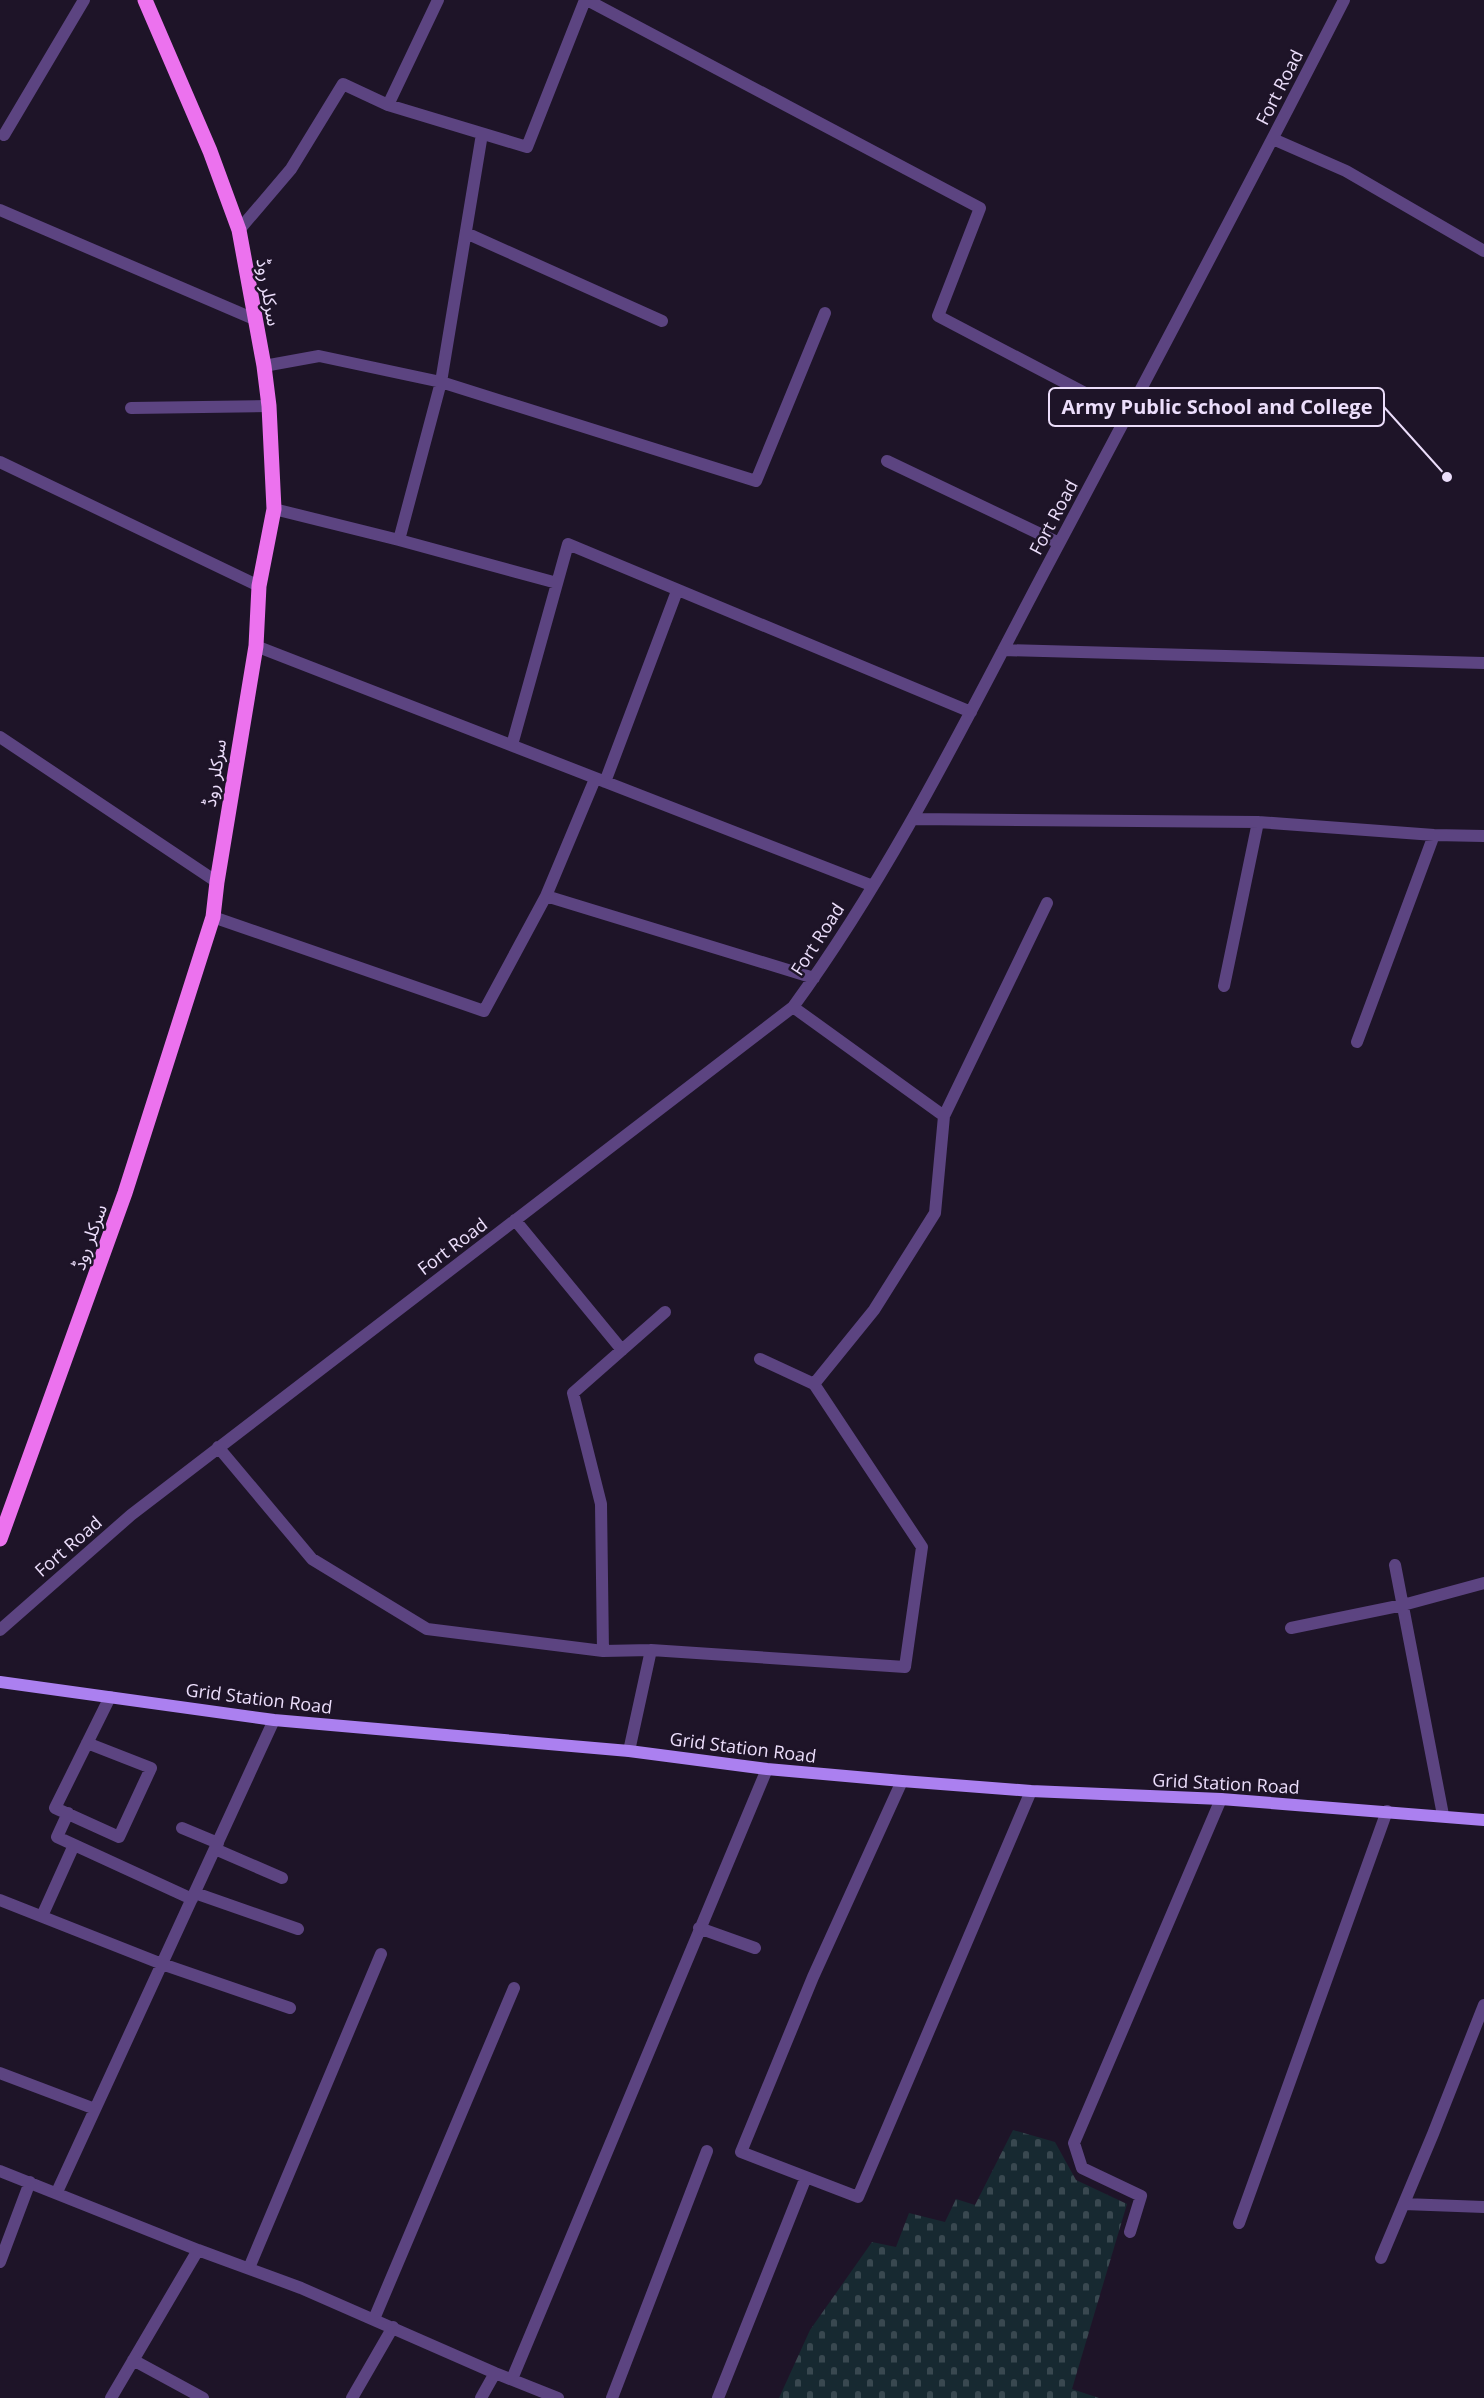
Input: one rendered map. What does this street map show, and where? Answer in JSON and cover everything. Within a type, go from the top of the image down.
[{"type":"main road","name":"سرکلر روڈ","points":[[0,1539],[125,1193],[213,917],[256,645],[259,586],[274,509],[269,406],[264,366],[239,230],[210,151],[148,1]]},
{"type":"main road","name":"Grid Station Road","points":[[0,1682],[274,1720],[629,1751],[766,1769],[1031,1791],[1221,1799],[1484,1820]]},
{"type":"street","points":[[4,135],[84,0]]},
{"type":"street","points":[[388,105],[438,0]]},
{"type":"street","points":[[239,230],[291,169],[343,84],[388,105],[527,147],[586,0],[981,208],[938,316],[1127,415]]},
{"type":"street","name":"Fort Road","points":[[0,1630],[131,1515],[793,1007],[873,886],[913,819],[1273,139],[1344,0]]},
{"type":"street","points":[[399,540],[441,382],[482,134]]},
{"type":"street","points":[[1273,139],[1346,171],[1484,251]]},
{"type":"street","points":[[0,210],[254,320]]},
{"type":"street","points":[[466,234],[662,321]]},
{"type":"street","points":[[264,366],[319,357],[441,382],[756,481],[825,313]]},
{"type":"street","points":[[131,408],[269,406]]},
{"type":"street","points":[[887,461],[1059,543]]},
{"type":"street","points":[[0,462],[259,586]]},
{"type":"street","points":[[274,509],[556,583]]},
{"type":"street","points":[[512,746],[568,544],[971,712]]},
{"type":"street","points":[[213,917],[484,1011],[546,896],[600,780],[677,591]]},
{"type":"street","points":[[256,645],[873,886]]},
{"type":"street","points":[[1003,650],[1484,663]]},
{"type":"street","points":[[0,736],[217,882]]},
{"type":"street","points":[[913,819],[1258,822],[1434,835],[1484,836]]},
{"type":"street","points":[[1224,986],[1258,822]]},
{"type":"street","points":[[1357,1042],[1434,835]]},
{"type":"street","points":[[546,896],[814,978]]},
{"type":"street","points":[[814,1384],[874,1310],[935,1213],[944,1116],[1047,903]]},
{"type":"street","points":[[793,1007],[944,1116]]},
{"type":"street","points":[[515,1220],[622,1350]]},
{"type":"street","points":[[603,1651],[601,1504],[573,1393],[665,1312]]},
{"type":"street","points":[[218,1447],[312,1559],[427,1629],[603,1651],[651,1650],[905,1667],[922,1547],[814,1384],[760,1359]]},
{"type":"street","points":[[1395,1565],[1443,1815]]},
{"type":"street","points":[[1291,1628],[1403,1605],[1484,1583]]},
{"type":"street","points":[[629,1751],[651,1650]]},
{"type":"street","points":[[87,1743],[151,1768],[119,1838],[55,1808],[87,1743],[110,1697]]},
{"type":"street","points":[[57,2192],[274,1720]]},
{"type":"street","points":[[512,2379],[766,1769]]},
{"type":"street","points":[[902,1781],[813,1977],[741,2152],[858,2197],[1031,1791]]},
{"type":"street","points":[[1131,2232],[1141,2196],[1082,2168],[1074,2143],[1221,1799]]},
{"type":"street","points":[[1239,2223],[1387,1811]]},
{"type":"street","points":[[68,1813],[57,1837],[193,1896],[298,1929]]},
{"type":"street","points":[[182,1828],[282,1878]]},
{"type":"street","points":[[42,1916],[74,1845]]},
{"type":"street","points":[[0,1900],[162,1964],[290,2008]]},
{"type":"street","points":[[699,1928],[755,1948]]},
{"type":"street","points":[[249,2268],[381,1954]]},
{"type":"street","points":[[374,2319],[514,1988]]},
{"type":"street","points":[[1381,2258],[1478,2037],[1484,2005]]},
{"type":"street","points":[[0,2073],[95,2109]]},
{"type":"street","points":[[612,2398],[707,2151]]},
{"type":"street","points":[[0,2171],[249,2268],[558,2398]]},
{"type":"street","points":[[718,2398],[806,2177]]},
{"type":"street","points":[[0,2262],[30,2182]]},
{"type":"street","points":[[1404,2204],[1484,2207]]},
{"type":"street","points":[[111,2398],[198,2250]]},
{"type":"street","points":[[352,2398],[393,2327]]},
{"type":"street","points":[[133,2360],[203,2398]]},
{"type":"street","points":[[481,2398],[495,2373]]},
{"type":"green space","points":[[1013,2130],[1055,2142],[1076,2180],[1127,2204],[1072,2389],[1099,2398],[779,2398],[810,2330],[872,2242],[896,2247],[909,2213],[945,2222],[956,2199],[975,2205]]},
{"type":"place","name":"Army Public School and College","points":[[1447,477]]}]
